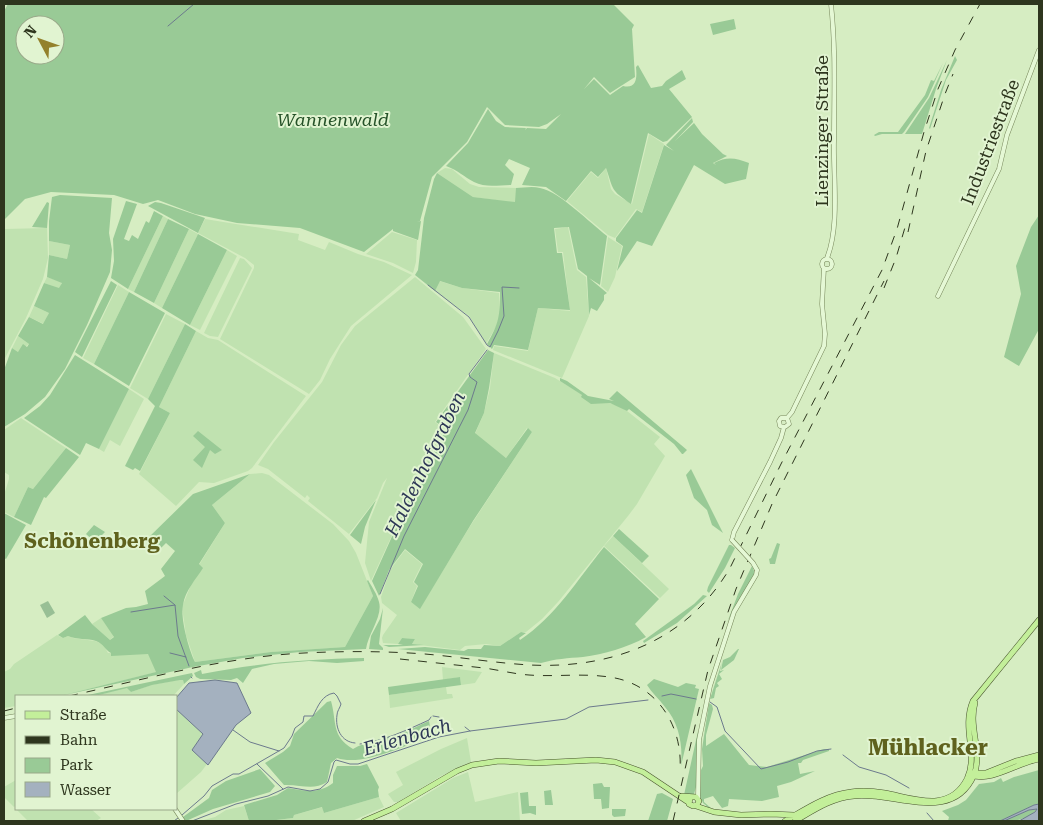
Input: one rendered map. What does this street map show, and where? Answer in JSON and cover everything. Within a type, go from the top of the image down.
[{"type":"main road","points":[[973,774],[970,727],[973,710],[980,691],[1039,620]]},
{"type":"main road","points":[[970,727],[977,765],[979,770],[985,775]]},
{"type":"main road","points":[[795,821],[826,801],[847,797],[869,795],[916,806],[932,807],[952,801],[962,794],[974,781],[985,775],[1016,761],[1039,755]]},
{"type":"main road","points":[[778,814],[784,821],[844,793],[865,791],[883,792],[921,801],[934,802],[945,799],[958,791],[973,774],[985,775],[1039,759]]},
{"type":"main road","points":[[364,821],[392,809],[446,777],[472,765],[499,761],[536,763],[605,760],[637,769],[682,796],[694,800],[709,811],[741,815],[778,814],[790,816],[799,813]]},
{"type":"main road","points":[[969,786],[977,765]]},
{"type":"street","name":"Lienzinger Straße","points":[[827,258],[832,265],[830,268],[824,268],[821,263],[827,258],[834,229],[835,53],[831,4]]},
{"type":"street","name":"Industriestraße","points":[[938,296],[998,169],[1008,135],[1039,50]]},
{"type":"street","points":[[787,418],[792,412],[824,346],[825,334],[822,304],[824,268]]},
{"type":"street","points":[[784,427],[779,424],[779,419],[782,417],[787,418]]},
{"type":"street","points":[[694,800],[698,785],[700,731],[710,686],[736,607],[757,572],[753,563],[732,540],[734,532],[770,462],[784,427],[789,424],[787,418]]},
{"type":"street","points":[[176,810],[183,821]]},
{"type":"green space","name":"Wannenwald","points":[[8,4],[613,4],[634,25],[632,29],[635,77],[610,93],[594,77],[584,89],[594,79],[610,95],[623,86],[631,86],[635,82],[636,67],[638,65],[651,88],[662,86],[682,70],[686,79],[669,89],[692,117],[667,141],[663,142],[648,133],[631,204],[614,189],[606,168],[598,177],[591,171],[566,201],[546,187],[522,185],[530,168],[509,159],[505,165],[514,174],[511,185],[487,186],[478,184],[446,166],[468,143],[488,109],[496,121],[505,127],[526,128],[525,130],[527,128],[546,129],[561,114],[539,127],[505,125],[487,107],[467,142],[432,177],[420,221],[417,222],[421,221],[418,240],[393,231],[393,229],[364,252],[300,228],[237,223],[195,214],[158,200],[143,204],[114,195],[51,192],[25,199],[4,220],[4,11]]},
{"type":"green space","points":[[734,19],[736,29],[713,35],[710,24]]},
{"type":"green space","points":[[955,56],[957,60],[946,80],[930,129],[941,90]]},
{"type":"green space","points":[[947,60],[922,134],[905,134],[929,98]]},
{"type":"green space","points":[[943,63],[928,97],[904,132],[902,134],[875,136],[879,132],[898,132],[925,95],[931,80],[934,81]]},
{"type":"green space","points":[[692,118],[693,122],[675,141],[694,123],[702,134],[727,156],[713,163],[716,165],[714,163],[731,158],[749,163],[746,179],[725,184],[694,165],[652,246],[637,241],[617,271],[623,246],[616,241],[616,238],[637,210],[642,213],[664,145],[674,151],[666,145]]},
{"type":"green space","points":[[649,134],[664,144],[642,212],[636,209],[615,238],[608,235],[567,201],[591,172],[598,178],[606,168],[611,189],[615,194],[632,204]]},
{"type":"green space","points":[[445,168],[452,169],[470,184],[479,187],[516,188],[516,203],[473,197],[437,173]]},
{"type":"green space","points":[[437,173],[473,197],[515,202],[516,188],[534,187],[548,190],[565,201],[607,236],[600,285],[589,278],[607,293],[604,295],[604,300],[597,311],[591,308],[589,315],[587,276],[578,269],[569,227],[554,228],[557,253],[562,253],[570,310],[538,308],[528,350],[494,345],[492,349],[487,344],[498,319],[500,292],[462,288],[440,281],[435,291],[415,275],[418,270],[424,218]]},
{"type":"green space","points":[[60,195],[112,198],[109,233],[112,250],[110,272],[65,369],[45,397],[25,414],[4,427],[4,370],[12,348],[18,352],[23,344],[27,347],[29,344],[18,336],[29,317],[43,324],[49,313],[34,306],[44,283],[59,288],[62,283],[47,277],[49,255],[67,259],[70,245],[49,241],[52,197]]},
{"type":"green space","points":[[126,201],[137,204],[124,239],[129,241],[132,235],[138,239],[146,221],[149,223],[154,211],[163,216],[128,289],[111,278],[114,261],[113,239]]},
{"type":"green space","points":[[47,202],[49,203],[47,228],[32,227]]},
{"type":"green space","points":[[155,202],[205,218],[198,233],[148,206]]},
{"type":"green space","points":[[1039,215],[1039,329],[1019,366],[1004,357],[1021,294],[1016,266],[1031,227]]},
{"type":"green space","points":[[163,216],[168,219],[134,292],[128,289]]},
{"type":"green space","points":[[168,219],[189,229],[154,303],[134,292]]},
{"type":"green space","points":[[205,219],[299,234],[298,240],[325,250],[329,242],[384,262],[412,275],[351,326],[330,359],[320,380],[309,394],[220,339],[254,265],[245,258],[198,233]]},
{"type":"green space","points":[[568,227],[577,270],[586,277],[589,316],[562,378],[493,350],[494,346],[528,351],[538,308],[570,311],[563,252],[558,252],[555,229]]},
{"type":"green space","points":[[47,228],[48,258],[43,279],[26,318],[4,360],[4,229]]},
{"type":"green space","points":[[189,229],[198,234],[162,308],[154,303]]},
{"type":"green space","points":[[392,232],[417,240],[416,262],[413,273],[393,263],[366,254]]},
{"type":"green space","points":[[198,234],[227,250],[190,325],[162,308]]},
{"type":"green space","points":[[608,237],[622,246],[615,277],[608,292],[601,286]]},
{"type":"green space","points":[[49,241],[70,245],[67,259],[49,255]]},
{"type":"green space","points":[[227,250],[237,256],[200,330],[190,325]]},
{"type":"green space","points":[[240,258],[244,259],[252,268],[218,337],[210,336],[204,333]]},
{"type":"green space","points":[[47,277],[62,282],[60,289],[44,283]]},
{"type":"green space","points":[[415,277],[463,317],[486,349],[435,422],[445,429],[410,496],[371,581],[365,563],[369,522],[387,478],[377,498],[349,534],[308,501],[310,498],[307,495],[305,498],[268,469],[258,465],[322,382],[341,345],[355,326]]},
{"type":"green space","points":[[111,281],[117,285],[82,357],[75,352]]},
{"type":"green space","points":[[439,281],[462,288],[499,293],[500,313],[497,325],[486,344],[469,316],[435,291]]},
{"type":"green space","points":[[118,285],[129,292],[94,364],[83,358]]},
{"type":"green space","points":[[129,292],[165,313],[129,386],[94,364]]},
{"type":"green space","points":[[34,306],[49,313],[44,324],[29,317]]},
{"type":"green space","points":[[166,314],[185,324],[148,399],[130,388]]},
{"type":"green space","points":[[185,324],[196,331],[159,407],[170,413],[140,471],[135,468],[133,470],[125,466],[155,406],[148,399]]},
{"type":"green space","points":[[196,331],[208,338],[218,340],[306,396],[252,468],[214,483],[199,482],[176,506],[139,474],[170,413],[159,407]]},
{"type":"green space","points":[[18,336],[29,344],[18,352],[12,348]]},
{"type":"green space","points":[[488,350],[494,353],[489,388],[484,413],[475,433],[506,458],[528,428],[532,432],[473,521],[420,609],[411,602],[418,586],[414,582],[423,564],[405,549],[389,570],[379,596],[372,581],[412,492],[446,429],[436,422]]},
{"type":"green space","points":[[494,353],[555,378],[583,395],[616,405],[627,411],[660,437],[654,444],[665,456],[628,516],[558,602],[526,632],[521,632],[500,646],[486,644],[465,646],[460,650],[412,644],[415,639],[402,638],[398,644],[383,643],[383,635],[397,615],[382,603],[381,597],[390,570],[405,550],[422,564],[413,582],[417,586],[411,602],[420,608],[469,528],[532,432],[527,428],[506,458],[475,434],[484,413],[490,388]]},
{"type":"green space","points":[[75,355],[129,389],[99,449],[86,443],[80,455],[24,418],[40,406],[50,395]]},
{"type":"green space","points":[[560,378],[588,396],[614,401],[609,399],[617,391],[687,450],[682,454],[674,444],[629,409],[627,411],[610,403],[591,404],[581,397],[582,395],[560,381]]},
{"type":"green space","points":[[129,389],[144,399],[120,446],[110,440],[104,452],[99,449]]},
{"type":"green space","points":[[21,418],[66,448],[33,489],[28,487],[14,517],[4,512],[4,495],[9,475],[4,472],[4,430]]},
{"type":"green space","points":[[198,431],[222,450],[215,454],[210,450],[202,468],[193,460],[205,447],[193,436]]},
{"type":"green space","points":[[66,448],[79,457],[46,498],[44,497],[31,525],[14,517],[28,487],[33,489]]},
{"type":"green space","points":[[691,469],[723,533],[712,525],[707,510],[694,498],[686,475]]},
{"type":"green space","points":[[262,473],[269,475],[333,524],[349,541],[356,553],[373,596],[345,647],[272,652],[195,662],[186,635],[182,607],[199,565],[225,523],[212,505],[250,474]]},
{"type":"green space","points":[[250,474],[212,505],[225,523],[199,564],[203,568],[188,590],[184,600],[182,611],[184,626],[195,662],[271,652],[345,647],[373,596],[368,580],[377,596],[380,607],[366,649],[300,652],[243,658],[64,695],[156,672],[148,654],[111,656],[111,653],[96,641],[68,636],[63,638],[58,635],[85,615],[110,640],[114,637],[101,618],[126,608],[148,604],[145,591],[165,576],[161,569],[175,551],[166,543],[158,551],[146,540],[193,494]]},
{"type":"green space","points":[[376,500],[365,527],[361,544],[350,535]]},
{"type":"green space","points":[[4,513],[26,525],[6,559],[4,558]]},
{"type":"green space","points":[[94,525],[105,532],[95,542],[86,534]]},
{"type":"green space","points":[[619,529],[649,556],[642,563],[613,536]]},
{"type":"green space","points":[[613,536],[669,589],[660,598],[604,546]]},
{"type":"green space","points":[[777,543],[780,544],[775,564],[770,564],[769,559]]},
{"type":"green space","points":[[729,545],[735,548],[709,593],[707,591],[708,587]]},
{"type":"green space","points":[[604,547],[659,599],[635,624],[646,637],[639,641],[599,654],[541,663],[398,649],[425,647],[464,651],[468,649],[481,649],[484,645],[500,646],[521,632],[526,633],[519,638],[520,640],[533,631],[555,609]]},
{"type":"green space","points":[[752,566],[754,575],[727,623],[738,594]]},
{"type":"green space","points":[[703,595],[707,596],[677,623],[644,643],[643,641],[694,604]]},
{"type":"green space","points":[[48,601],[55,613],[47,618],[40,605]]},
{"type":"green space","points":[[383,608],[379,644],[383,650],[369,649],[371,636],[380,619]]},
{"type":"green space","points":[[101,618],[114,636],[110,640],[92,624]]},
{"type":"green space","points":[[57,635],[63,638],[68,636],[95,641],[103,644],[108,653],[148,653],[157,672],[64,695],[15,695],[15,706],[4,708],[4,672]]},
{"type":"green space","points":[[402,638],[415,639],[412,644],[424,645],[389,647],[383,645],[403,645],[398,644]]},
{"type":"green space","points":[[738,649],[734,660],[721,670],[723,660],[730,657]]},
{"type":"green space","points":[[364,658],[364,661],[337,663],[309,661],[274,664],[252,669],[243,683],[237,678],[231,680],[200,679],[194,673],[201,670],[202,674],[283,662]]},
{"type":"green space","points":[[722,662],[720,671],[724,670],[719,674],[722,679],[717,683],[719,686],[716,688],[714,698],[710,699]]},
{"type":"green space","points":[[442,667],[482,672],[475,683],[461,685],[460,677],[443,680]]},
{"type":"green space","points":[[192,673],[193,676],[184,684],[183,680],[180,680],[152,685],[131,692],[127,688],[99,695],[88,695]]},
{"type":"green space","points":[[460,677],[461,685],[389,695],[388,687]]},
{"type":"green space","points":[[183,679],[184,684],[174,695],[99,695],[128,687],[131,692],[151,685]]},
{"type":"green space","points":[[654,679],[678,687],[686,683],[696,685],[695,688],[699,689],[681,766],[681,742],[677,727],[670,713],[647,685]]},
{"type":"green space","points":[[446,687],[447,694],[452,694],[453,698],[390,708],[389,695]]},
{"type":"green space","points":[[331,701],[338,734],[353,749],[369,742],[403,733],[429,721],[431,736],[384,754],[359,760],[337,758],[331,763],[327,782],[322,785],[311,787],[284,785],[265,763],[290,746],[294,734],[327,702]]},
{"type":"green space","points":[[709,703],[713,709],[706,735],[706,746],[724,734],[749,765],[767,767],[824,749],[829,749],[829,751],[798,763],[800,774],[815,771],[777,786],[779,797],[762,801],[729,799],[728,806],[722,808],[713,796],[704,799],[704,802],[712,809],[710,809],[703,803],[700,796],[701,770],[703,766],[702,749]]},
{"type":"green space","points":[[178,711],[203,734],[192,750],[207,764],[201,772],[178,792]]},
{"type":"green space","points":[[698,731],[696,787],[694,794],[684,795]]},
{"type":"green space","points":[[467,738],[471,762],[441,776],[398,802],[394,802],[388,794],[403,785],[396,772]]},
{"type":"green space","points":[[367,764],[379,787],[379,797],[324,813],[322,807],[294,815],[293,818],[249,821],[244,805],[277,795],[288,788],[306,791],[322,789],[333,783],[333,775],[337,766],[360,766]]},
{"type":"green space","points":[[260,769],[275,786],[270,792],[213,809],[186,821],[183,817],[209,798],[212,790],[226,781]]},
{"type":"green space","points":[[1039,770],[1039,804],[1000,821],[948,821],[949,817],[942,811],[966,800],[979,784],[994,782],[1001,778],[1003,782]]},
{"type":"green space","points":[[468,772],[475,802],[518,792],[520,821],[401,821],[396,813],[453,778]]},
{"type":"green space","points":[[15,781],[14,807],[4,797],[4,787]]},
{"type":"green space","points":[[602,783],[604,787],[610,787],[609,808],[602,809],[601,799],[594,799],[593,784]]},
{"type":"green space","points":[[551,790],[553,805],[545,805],[544,791]]},
{"type":"green space","points":[[528,792],[529,806],[536,806],[536,815],[530,813],[522,814],[520,793]]},
{"type":"green space","points":[[662,793],[673,799],[667,821],[648,821],[657,794]]},
{"type":"green space","points":[[379,797],[384,807],[352,821],[268,821],[293,818],[294,815],[323,807],[324,813]]},
{"type":"green space","points":[[244,806],[249,821],[200,821],[215,817],[226,810]]},
{"type":"green space","points":[[612,809],[626,809],[625,816],[614,817]]},
{"type":"green space","points":[[1037,809],[1022,819],[1004,821],[1029,810]]},
{"type":"green space","points":[[17,810],[92,810],[101,818],[96,821],[28,821]]},
{"type":"water","points":[[215,680],[237,683],[251,713],[236,725],[208,765],[192,750],[203,734],[178,711],[178,696],[189,683]]},
{"type":"water","points":[[1039,804],[1039,820],[1037,821],[1019,821],[1037,809],[1029,810],[1000,821],[1034,805]]},
{"type":"waterway","points":[[168,26],[194,4]]},
{"type":"waterway","points":[[428,285],[469,317],[490,347],[504,316],[502,287],[519,288]]},
{"type":"waterway","name":"Haldenhofgraben","points":[[380,594],[404,536],[468,410],[477,382],[469,374],[487,350]]},
{"type":"waterway","points":[[164,596],[175,605]]},
{"type":"waterway","points":[[131,612],[175,605],[178,636],[189,666]]},
{"type":"waterway","points":[[170,653],[186,657]]},
{"type":"waterway","points":[[182,815],[204,796],[212,786],[233,774],[239,774],[284,748],[295,728],[303,722],[304,716],[313,716],[321,701],[330,694],[334,693],[341,704],[337,712],[337,725],[340,734],[346,740],[355,743]]},
{"type":"waterway","name":"Erlenbach","points":[[662,696],[671,694],[696,699]]},
{"type":"waterway","name":"Erlenbach","points":[[192,821],[236,804],[268,796],[288,787],[310,791],[320,789],[328,782],[336,760],[358,764],[439,737],[470,731],[566,719],[589,707],[648,700]]},
{"type":"waterway","name":"Erlenbach","points":[[710,702],[717,707],[725,731],[761,769],[788,762],[817,751],[831,749]]},
{"type":"waterway","points":[[433,716],[439,717]]},
{"type":"waterway","points":[[360,744],[395,735],[429,720],[431,717]]},
{"type":"waterway","name":"Erlenbach","points":[[465,727],[470,731]]},
{"type":"waterway","points":[[233,730],[250,742],[279,751]]},
{"type":"waterway","name":"Erlenbach","points":[[843,755],[859,767],[886,775],[909,788]]},
{"type":"waterway","points":[[257,764],[283,789]]},
{"type":"waterway","name":"Erlenbach","points":[[927,813],[934,821]]},
{"type":"waterway","points":[[174,821],[178,818]]},
{"type":"railway","points":[[73,695],[215,664],[274,655],[304,653],[394,652],[530,665],[590,662],[618,655],[645,645],[669,632],[692,615],[712,593],[730,568],[781,464],[882,270],[897,229],[938,89],[955,50],[980,4]]},
{"type":"railway","points":[[908,232],[926,151],[953,74]]},
{"type":"railway","points":[[884,288],[896,258],[906,224]]},
{"type":"railway","points":[[673,821],[708,670],[736,589],[772,504],[884,281]]},
{"type":"railway","points":[[400,659],[523,674],[599,676],[626,681],[653,697],[671,722],[677,737],[680,753],[680,770]]},
{"type":"railway","points":[[4,711],[15,708]]},
{"type":"district","name":"Schönenberg","points":[[92,541]]},
{"type":"district","name":"Mühlacker","points":[[928,747]]}]
